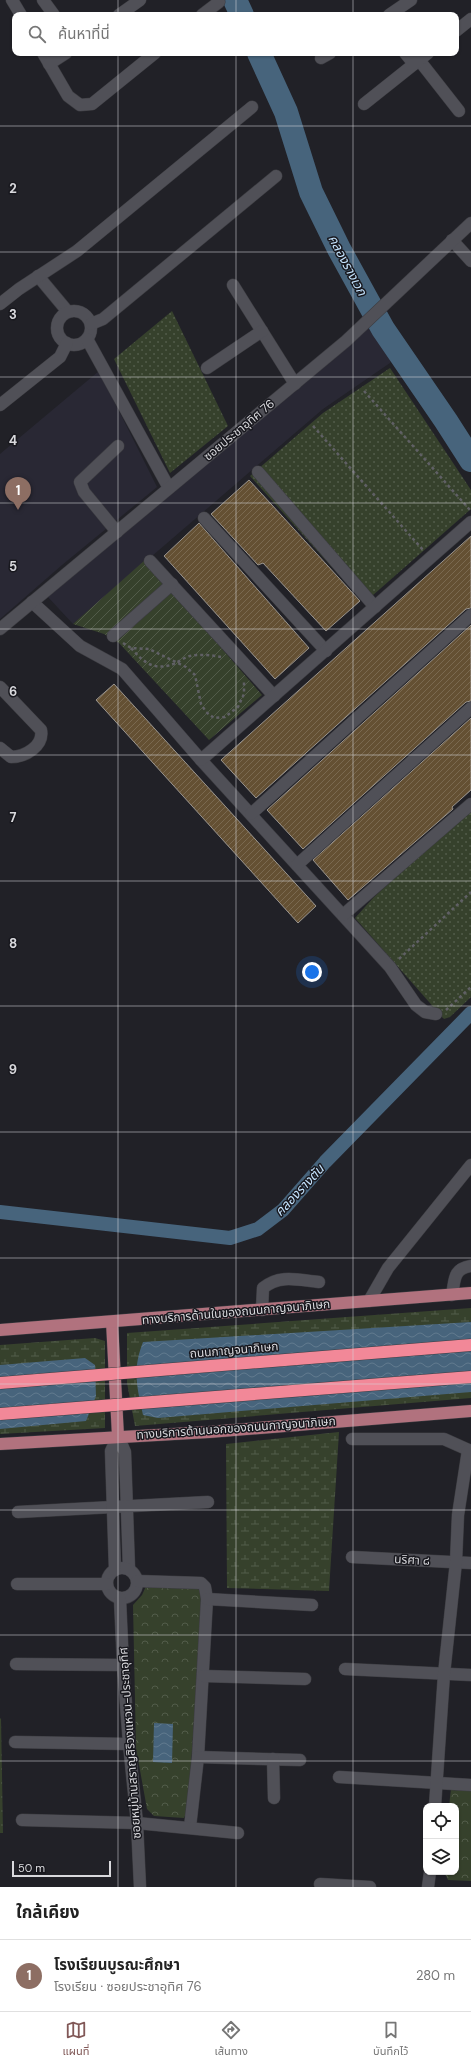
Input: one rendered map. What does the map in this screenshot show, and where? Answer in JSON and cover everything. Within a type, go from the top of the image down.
[{"type":"highway","name":"ถนนกาญจนาภิเษก","points":[[0,1383],[471,1345]]},
{"type":"highway","points":[[0,1414],[471,1377]]},
{"type":"main road","name":"ทางบริการด้านในของถนนกาญจนาภิเษก","points":[[0,1330],[471,1293]]},
{"type":"main road","points":[[112,1322],[118,1436]]},
{"type":"main road","name":"ทางบริการด้านนอกของถนนกาญจนาภิเษก","points":[[0,1444],[118,1436],[209,1432],[471,1411]]},
{"type":"street","points":[[12,0],[19,12]]},
{"type":"street","points":[[43,0],[52,12]]},
{"type":"street","points":[[123,12],[140,0]]},
{"type":"street","points":[[394,12],[411,0]]},
{"type":"street","points":[[206,12],[219,2]]},
{"type":"street","points":[[459,29],[471,19]]},
{"type":"street","points":[[45,56],[68,96],[80,105],[92,104],[151,56]]},
{"type":"street","points":[[49,64],[61,56]]},
{"type":"street","points":[[364,104],[420,59],[459,111]]},
{"type":"street","points":[[0,304],[38,276],[78,251],[252,107]]},
{"type":"street","points":[[91,324],[104,319],[276,176]]},
{"type":"street","name":"ซอยประชาอุทิศ 76","points":[[0,629],[346,341],[471,223]]},
{"type":"street","points":[[452,240],[471,261]]},
{"type":"street","points":[[38,276],[68,312]]},
{"type":"street","points":[[233,285],[295,384]]},
{"type":"street","points":[[68,312],[79,312],[88,319],[91,324],[91,330],[87,340],[78,345],[67,343],[59,336],[58,325],[63,316],[68,312]]},
{"type":"street","points":[[207,368],[262,331]]},
{"type":"street","points":[[87,340],[169,488]]},
{"type":"street","points":[[0,405],[60,357],[67,343]]},
{"type":"street","points":[[117,532],[84,492],[80,482],[118,446]]},
{"type":"street","points":[[258,472],[375,607]]},
{"type":"street","points":[[204,518],[326,651]]},
{"type":"street","points":[[201,760],[471,522]]},
{"type":"street","points":[[150,561],[274,696]]},
{"type":"street","points":[[113,636],[172,584]]},
{"type":"street","points":[[32,602],[80,646],[122,669],[201,760],[390,967],[416,1005],[424,1012],[436,1014]]},
{"type":"street","points":[[251,814],[471,615]]},
{"type":"street","points":[[0,687],[41,730],[42,736],[40,743],[33,749],[17,757],[11,757],[0,748]]},
{"type":"street","points":[[297,865],[471,708]]},
{"type":"street","points":[[343,915],[471,804]]},
{"type":"street","points":[[369,1301],[388,1268],[471,1165]]},
{"type":"street","points":[[452,1295],[455,1275],[462,1267],[471,1266]]},
{"type":"street","points":[[262,1310],[263,1288],[270,1282],[282,1278],[319,1282]]},
{"type":"street","points":[[118,1436],[125,1452],[129,1570]]},
{"type":"street","points":[[115,1570],[111,1451],[118,1436]]},
{"type":"street","points":[[352,1439],[444,1439],[469,1450],[458,1515],[456,1562],[444,1674],[435,1803]]},
{"type":"street","points":[[18,1512],[208,1502]]},
{"type":"street","name":"นริศา ๘","points":[[352,1557],[471,1563]]},
{"type":"street","points":[[115,1570],[129,1570],[133,1572],[137,1581],[136,1590],[133,1594],[120,1599],[112,1595],[107,1584],[109,1576],[115,1570]]},
{"type":"street","points":[[137,1581],[201,1583],[205,1587],[207,1599],[198,1757],[190,1827]]},
{"type":"street","points":[[17,1584],[107,1584]]},
{"type":"street","name":"ซอยหมู่บ้านสราญสิริวงแหวน-ประชาอุทิศ","points":[[120,1599],[123,1664],[137,1823],[140,1887]]},
{"type":"street","points":[[207,1599],[312,1605]]},
{"type":"street","points":[[16,1664],[123,1664]]},
{"type":"street","points":[[345,1669],[471,1675]]},
{"type":"street","points":[[203,1676],[305,1679]]},
{"type":"street","points":[[15,1742],[129,1744]]},
{"type":"street","points":[[198,1757],[300,1760]]},
{"type":"street","points":[[273,1759],[274,1798]]},
{"type":"street","points":[[339,1777],[471,1785]]},
{"type":"street","points":[[22,1820],[137,1823],[190,1827],[238,1833]]},
{"type":"street","points":[[428,1887],[430,1875]]},
{"type":"street","points":[[320,1884],[370,1887]]},
{"type":"path","points":[[364,391],[471,511]]},
{"type":"path","points":[[313,426],[430,558]]},
{"type":"path","points":[[113,636],[131,648],[142,660],[151,666],[162,668],[188,656],[221,656],[228,661]]},
{"type":"path","points":[[131,648],[149,649],[186,668],[194,675],[200,704],[206,712],[214,718],[225,717],[238,707],[244,694],[244,678]]},
{"type":"path","points":[[390,967],[471,892]]},
{"type":"path","points":[[436,1014],[444,1012],[471,986]]},
{"type":"shaded area","points":[[371,324],[393,354],[390,363],[323,409],[73,624],[47,596]]},
{"type":"shaded area","points":[[99,371],[157,487],[62,565],[0,619],[0,454]]},
{"type":"green space","points":[[172,311],[228,426],[170,473],[114,359]]},
{"type":"green space","points":[[390,368],[471,490],[471,509],[364,603],[250,476],[323,413]]},
{"type":"green space","points":[[145,560],[262,695],[209,740],[119,643],[104,634],[73,624]]},
{"type":"green space","points":[[471,807],[471,997],[450,1017],[444,1019],[355,918],[373,898]]},
{"type":"green space","points":[[471,1308],[471,1398],[135,1426],[127,1383],[127,1333]]},
{"type":"green space","points":[[95,1338],[105,1341],[105,1428],[0,1434],[0,1345]]},
{"type":"green space","points":[[339,1432],[329,1591],[227,1588],[226,1444]]},
{"type":"green space","points":[[147,1584],[194,1587],[201,1591],[202,1605],[188,1809],[184,1818],[154,1816],[147,1809],[136,1748],[133,1605],[142,1595]]},
{"type":"green space","points":[[1,1718],[3,1833],[0,1833]]},
{"type":"green space","points":[[451,1789],[471,1789],[471,1881],[448,1880],[446,1875],[459,1875],[459,1803],[449,1803]]},
{"type":"water","points":[[471,1322],[471,1392],[158,1418],[143,1415],[137,1387],[137,1370],[143,1342]]},
{"type":"water","points":[[85,1358],[95,1365],[96,1396],[86,1421],[0,1429],[0,1365]]},
{"type":"water","points":[[154,1723],[173,1724],[172,1763],[153,1762]]},
{"type":"building","points":[[249,480],[360,601],[326,631],[263,563],[258,565],[211,514]]},
{"type":"building","points":[[199,523],[309,648],[275,679],[164,556]]},
{"type":"building","points":[[471,536],[471,608],[466,609],[256,798],[221,760]]},
{"type":"building","points":[[471,625],[471,701],[466,702],[303,849],[267,810]]},
{"type":"building","points":[[114,684],[316,906],[298,923],[96,700]]},
{"type":"building","points":[[471,718],[471,790],[452,807],[453,809],[348,900],[313,860]]},
{"type":"waterway","name":"คลองรางเวก","points":[[235,0],[241,12]]},
{"type":"waterway","name":"คลองรางเวก","points":[[260,56],[286,112],[311,192],[339,249],[383,329],[471,460]]},
{"type":"waterway","name":"คลองรางตัน","points":[[0,1212],[230,1238],[258,1229],[283,1210],[325,1162],[471,1013]]},
{"type":"place","name":"โรงเรียนบูรณะศึกษา","points":[[18,510]]}]
